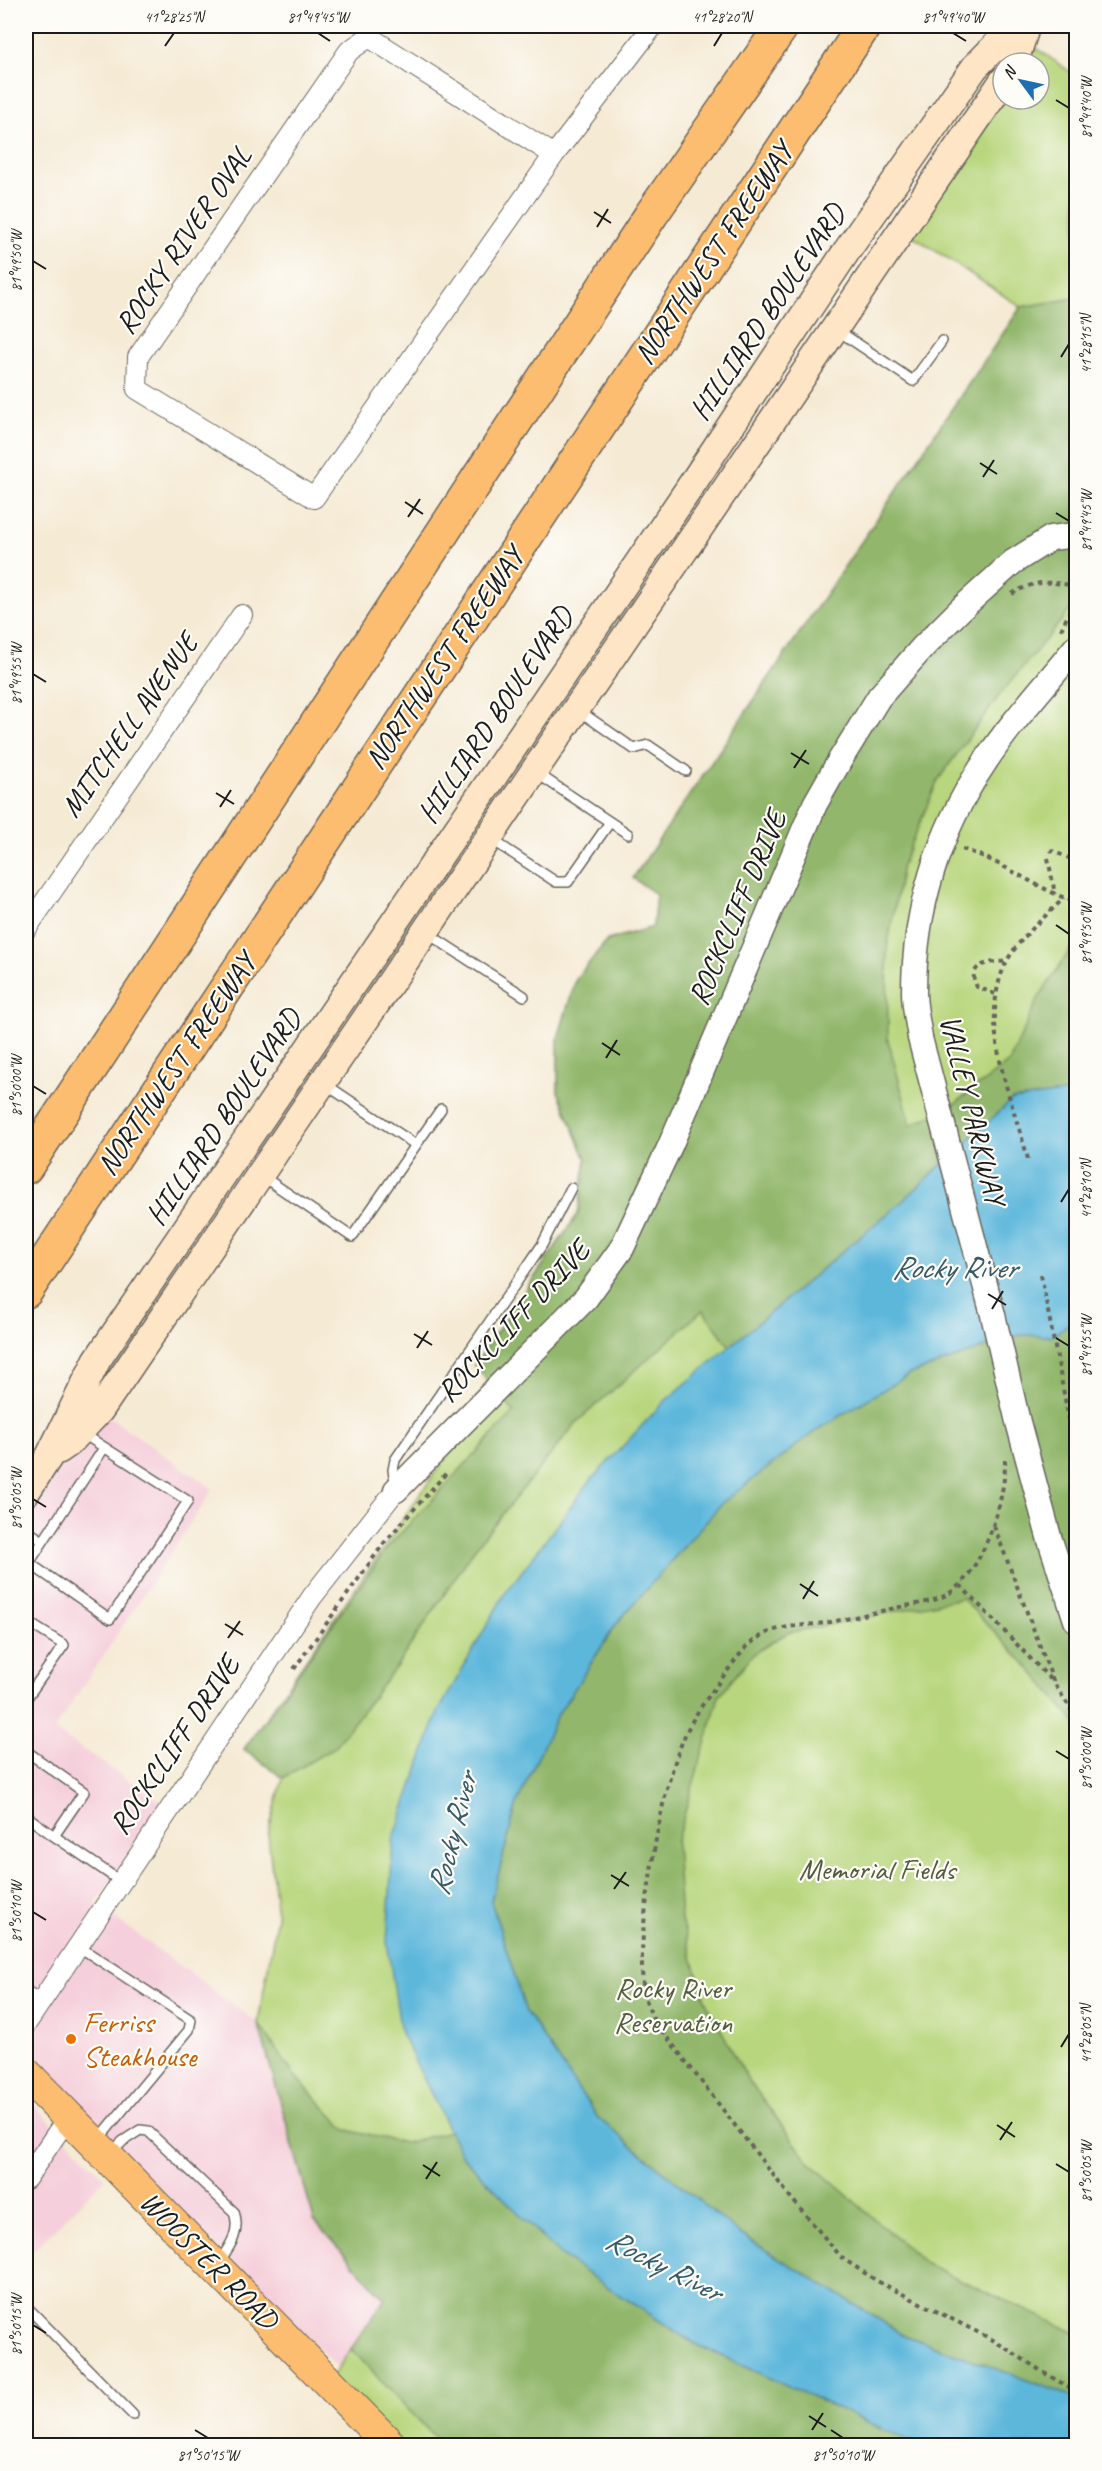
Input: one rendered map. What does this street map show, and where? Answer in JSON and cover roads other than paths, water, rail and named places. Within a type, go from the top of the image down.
[{"type":"highway","points":[[26,1167],[651,215],[782,26]]},
{"type":"highway","name":"NORTHWEST FREEWAY","points":[[26,1292],[864,26]]},
{"type":"main road","name":"HILLIARD BOULEVARD","points":[[26,1492],[50,1455],[97,1360],[688,490],[846,252],[975,67],[1015,26]]},
{"type":"main road","points":[[1018,51],[1026,26]]},
{"type":"main road","name":"HILLIARD BOULEVARD","points":[[50,1455],[69,1443],[100,1410],[991,99]]},
{"type":"main road","name":"WOOSTER ROAD","points":[[26,2074],[392,2445]]},
{"type":"street","name":"ROCKY RIVER OVAL","points":[[554,155],[369,37],[349,51],[138,357],[137,389],[314,498],[554,155],[653,26]]},
{"type":"street","name":"ROCKCLIFF DRIVE","points":[[26,2024],[33,1996],[78,1946],[312,1597],[396,1490],[586,1298],[622,1248],[670,1146],[816,804],[879,697],[931,639],[1013,562],[1051,538],[1077,535]]},
{"type":"street","name":"MITCHELL AVENUE","points":[[26,928],[242,615]]},
{"type":"street","name":"VALLEY PARKWAY","points":[[1077,648],[983,765],[961,800],[927,885],[916,940],[914,995],[920,1038],[993,1315],[1017,1422],[1048,1537],[1077,1620]]},
{"type":"street","points":[[26,2179],[68,2117]]},
{"type":"lane","points":[[835,329],[913,381],[942,341]]},
{"type":"lane","points":[[576,709],[634,748],[648,745],[686,771]]},
{"type":"lane","points":[[534,771],[628,834]]},
{"type":"lane","points":[[489,838],[556,882],[568,882],[610,822]]},
{"type":"lane","points":[[425,931],[524,996]]},
{"type":"lane","points":[[322,1083],[416,1145]]},
{"type":"lane","points":[[260,1175],[352,1237],[441,1109]]},
{"type":"lane","points":[[396,1490],[393,1470],[395,1460],[542,1245],[571,1188]]},
{"type":"lane","points":[[80,1432],[188,1501],[110,1619],[29,1563],[104,1448]]},
{"type":"lane","points":[[26,1530],[43,1541]]},
{"type":"lane","points":[[26,1621],[64,1645],[26,1699]]},
{"type":"lane","points":[[26,1751],[84,1792],[54,1836]]},
{"type":"lane","points":[[26,1816],[120,1881]]},
{"type":"lane","points":[[78,1946],[191,2020],[189,2030],[101,2150]]},
{"type":"lane","points":[[101,2150],[123,2141],[140,2130],[148,2132],[234,2212],[238,2222],[234,2239],[216,2267]]},
{"type":"lane","points":[[26,2306],[134,2415]]},
{"type":"water","name":"Rocky River","points":[[1076,1091],[1076,1319],[1052,1336],[1020,1335],[908,1375],[818,1429],[722,1503],[617,1623],[556,1717],[517,1803],[491,1901],[526,2012],[598,2118],[740,2234],[904,2335],[1076,2398],[1076,2445],[919,2445],[695,2344],[561,2256],[462,2156],[401,2033],[387,1942],[393,1841],[437,1714],[504,1595],[590,1481],[665,1401],[905,1199],[1012,1100]]},
{"type":"place","name":"Ferriss Steakhouse","points":[[71,2039]]},
{"type":"park label","name":"Memorial Fields","points":[[877,1869]]},
{"type":"park label","name":"Rocky River Reservation","points":[[673,2005]]}]
